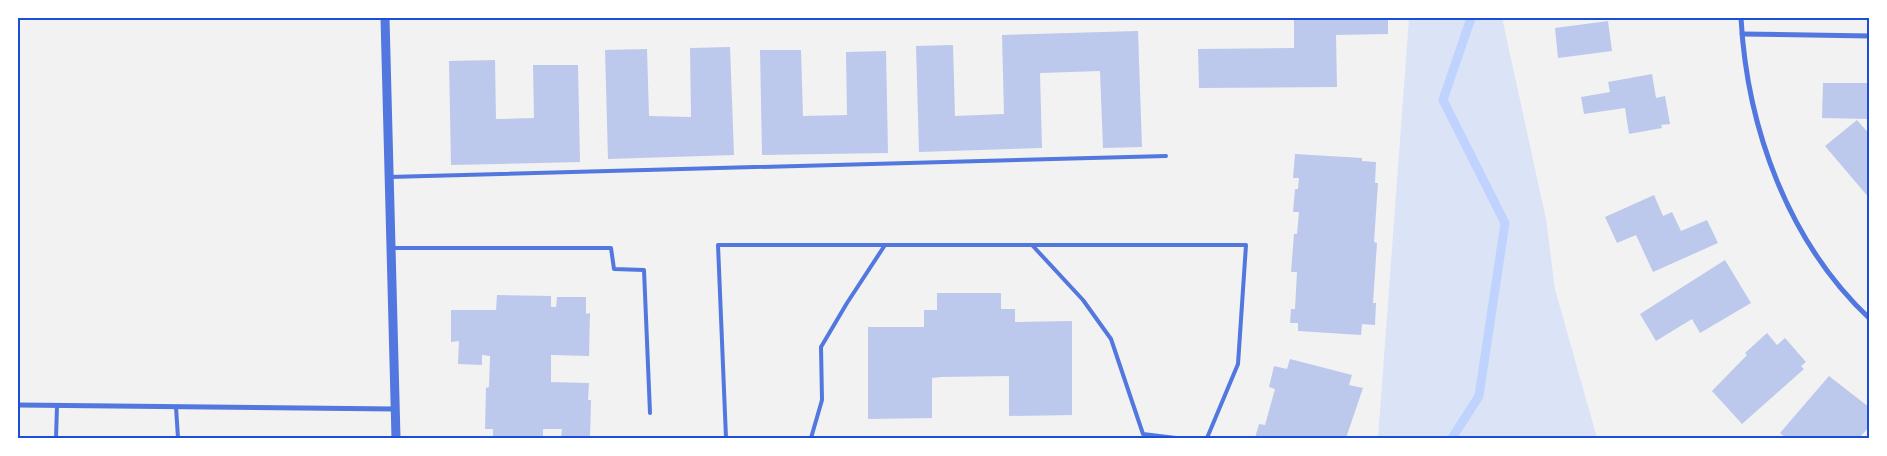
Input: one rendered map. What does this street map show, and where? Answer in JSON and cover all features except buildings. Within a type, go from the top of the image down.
[{"type":"street","points":[[385,18],[396,438]]},
{"type":"street","points":[[1741,18],[1753,112],[1791,214],[1819,259],[1857,307],[1870,319]]},
{"type":"street","points":[[1742,34],[1870,36]]},
{"type":"street","points":[[18,405],[395,409]]},
{"type":"lane","points":[[389,177],[1166,156]]},
{"type":"lane","points":[[726,438],[718,245],[1246,245],[1238,364],[1207,438]]},
{"type":"lane","points":[[812,438],[822,400],[821,347],[885,245]]},
{"type":"lane","points":[[1032,245],[1083,300],[1111,339],[1143,434],[1176,438]]},
{"type":"lane","points":[[391,248],[612,248],[614,269],[644,270],[650,412]]},
{"type":"lane","points":[[56,438],[57,406]]},
{"type":"lane","points":[[176,407],[178,438]]},
{"type":"shaded area","points":[[1409,18],[1504,18],[1503,22],[1546,219],[1555,289],[1597,438],[1378,438]]},
{"type":"waterway","points":[[1452,438],[1479,396],[1505,223],[1443,100],[1471,18]]}]
